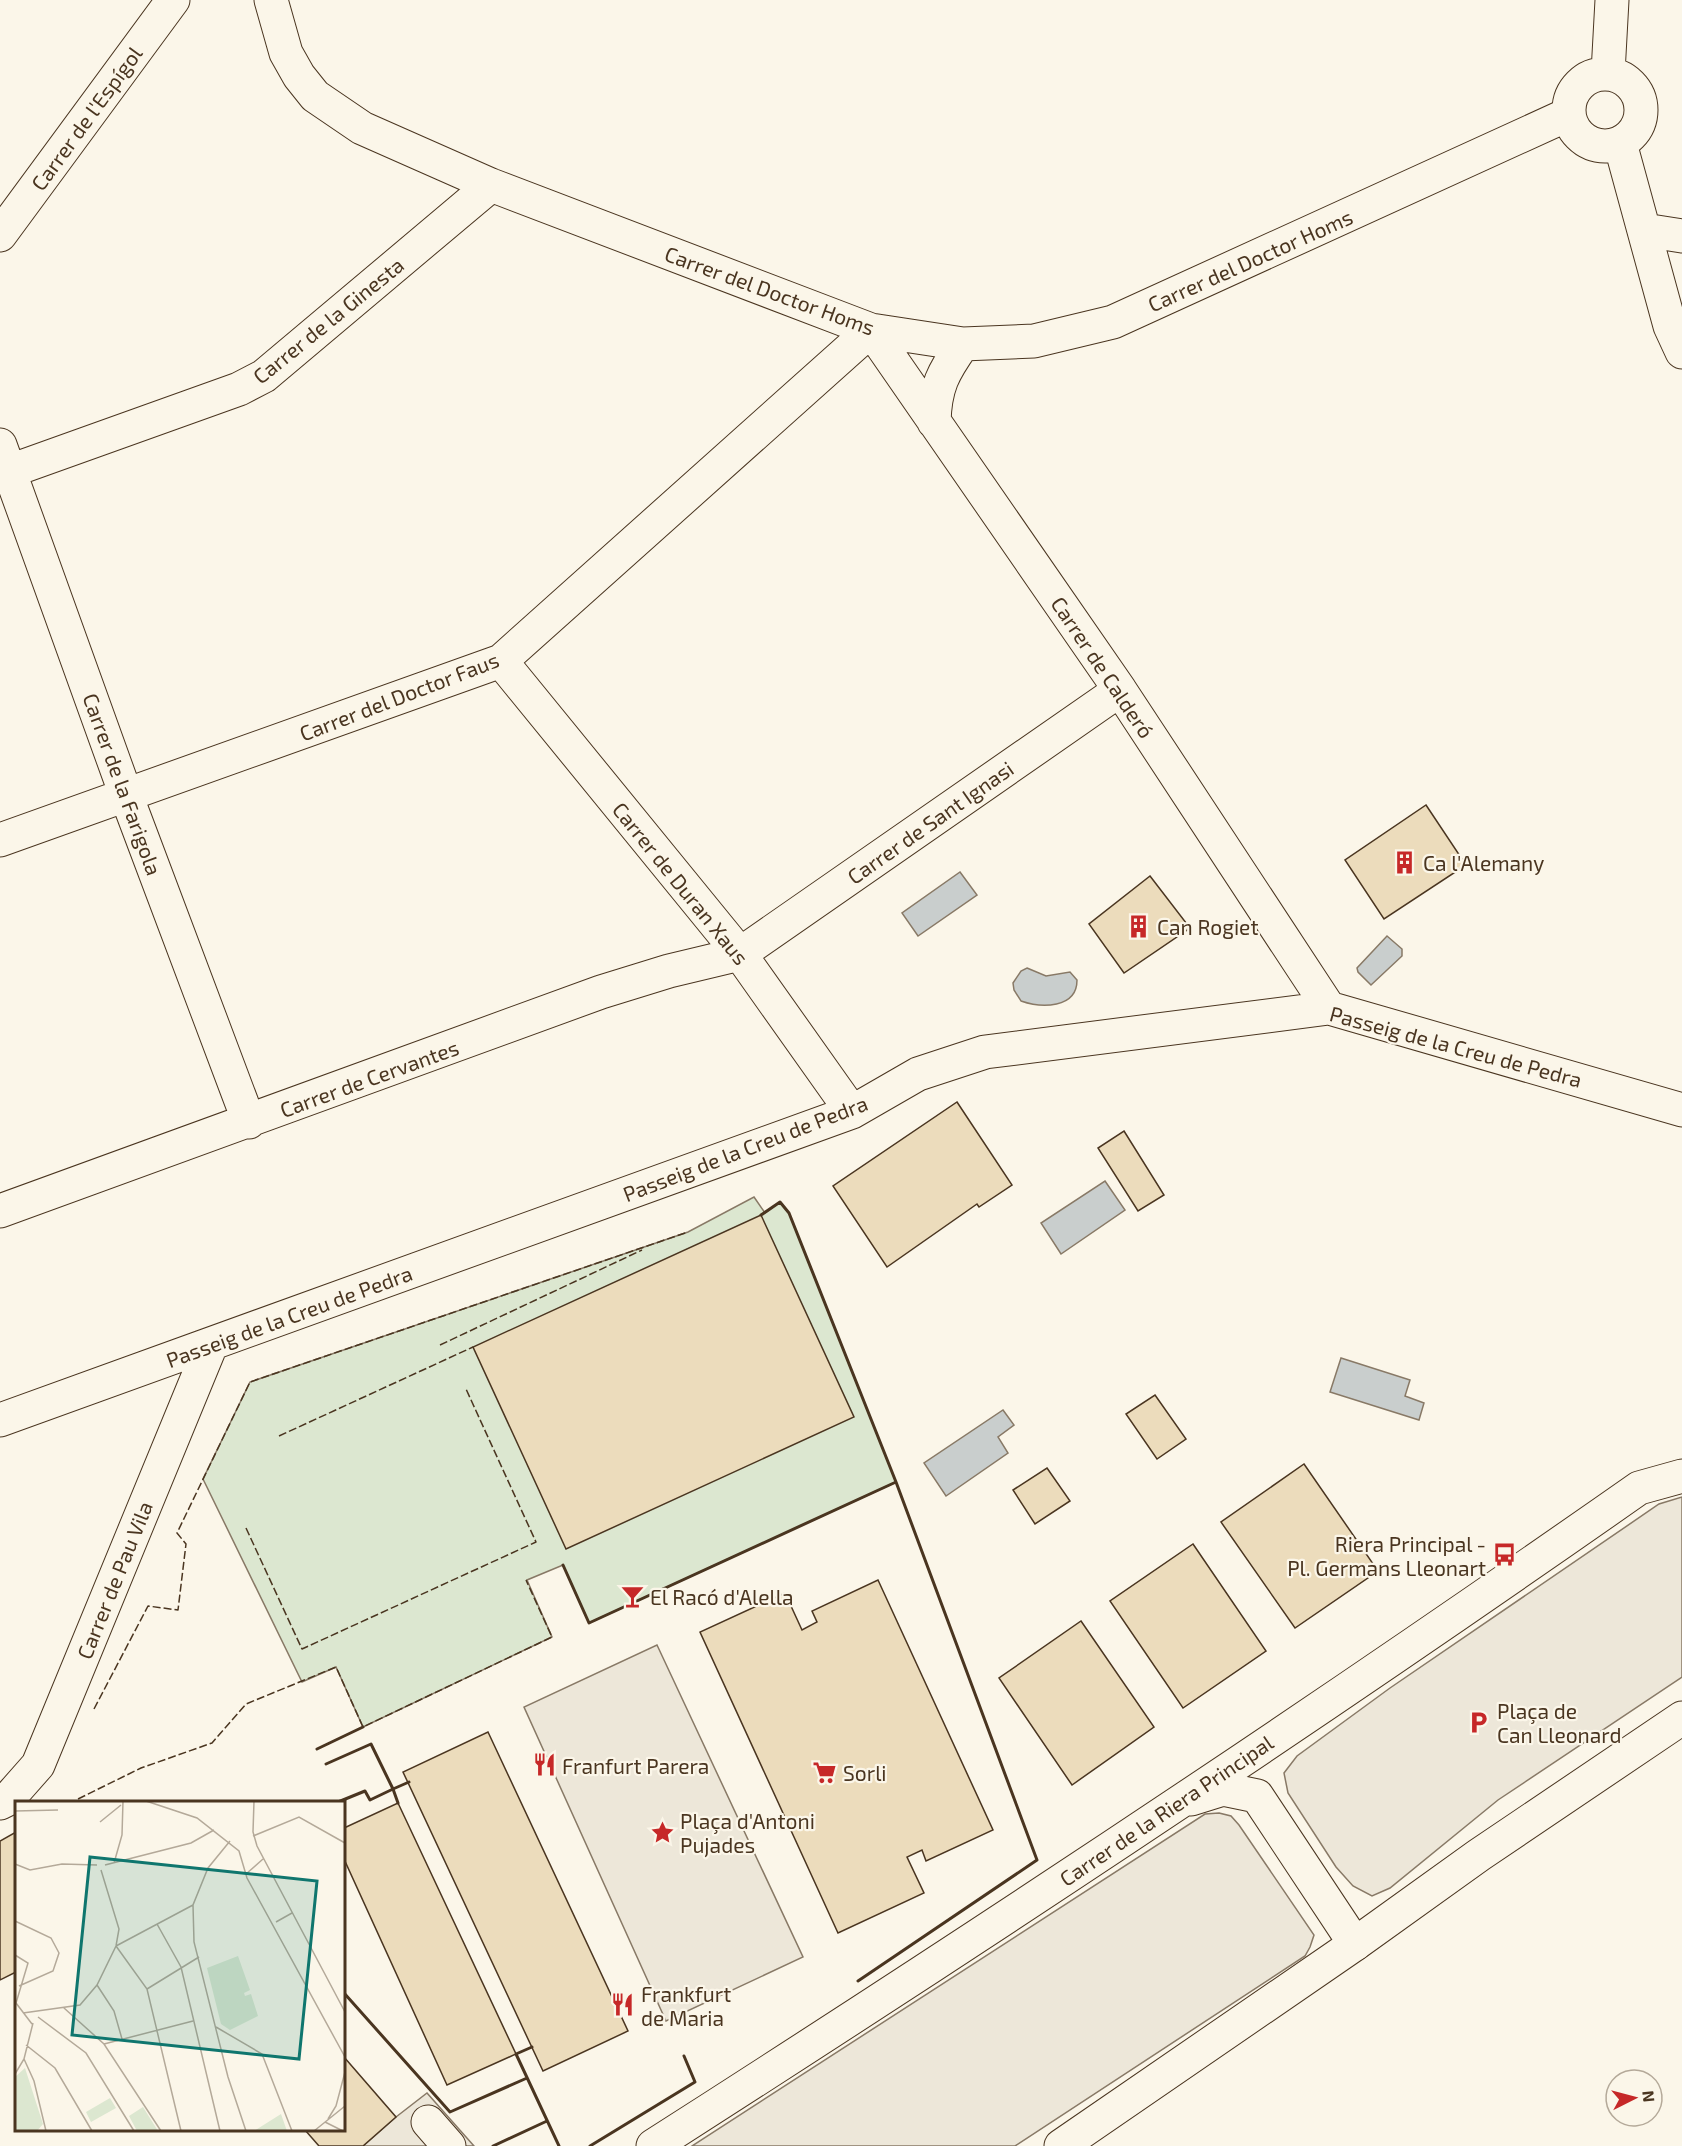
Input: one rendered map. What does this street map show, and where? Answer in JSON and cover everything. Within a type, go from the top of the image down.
[{"type":"street","name":"Carrer de l'Espígol","points":[[0,235],[173,0]]},
{"type":"street","name":"Carrer del Doctor Homs","points":[[271,0],[286,53],[299,76],[315,96],[362,128],[491,185],[871,330],[963,344],[1034,341],[1113,322],[1569,114]]},
{"type":"street","points":[[1608,73],[1612,0]]},
{"type":"street","points":[[1608,73],[1626,79],[1638,94],[1642,113],[1635,131],[1620,143],[1604,146],[1587,142],[1575,130],[1569,114],[1570,98],[1579,84],[1592,75],[1608,73]]},
{"type":"street","points":[[1620,143],[1670,326],[1682,352]]},
{"type":"street","name":"Carrer de la Ginesta","points":[[5,458],[239,389],[264,376],[491,185]]},
{"type":"street","points":[[1644,230],[1682,236]]},
{"type":"street","name":"Carrer de Calderó","points":[[871,330],[1119,690],[1329,1008]]},
{"type":"street","name":"Carrer del Doctor Faus","points":[[0,840],[501,661],[871,330]]},
{"type":"street","points":[[934,422],[935,396],[943,372],[963,344]]},
{"type":"street","name":"Carrer de la Farigola","points":[[5,458],[126,795],[249,1122]]},
{"type":"street","name":"Carrer de Duran Xaus","points":[[501,661],[740,954],[852,1112]]},
{"type":"street","name":"Carrer de Sant Ignasi","points":[[740,954],[1119,690]]},
{"type":"street","name":"Carrer de Cervantes","points":[[0,1211],[601,992],[669,971],[740,954]]},
{"type":"street","name":"Passeig de la Creu de Pedra","points":[[0,1420],[852,1112],[918,1074],[985,1052],[1329,1008],[1682,1110]]},
{"type":"street","name":"Carrer de Pau Vila","points":[[0,1803],[8,1799],[38,1765],[211,1345]]},
{"type":"street","name":"Carrer de la Riera Principal","points":[[653,2146],[852,2018],[1296,1724],[1639,1488],[1681,1477]]},
{"type":"street","points":[[1061,2146],[1479,1855],[1682,1718]]},
{"type":"street","points":[[1257,1796],[1272,1762],[1296,1724]]},
{"type":"street","points":[[1172,1805],[1223,1789],[1257,1796],[1354,1944]]},
{"type":"street","points":[[428,2122],[449,2146]]},
{"type":"green space","points":[[754,1197],[765,1213],[780,1202],[789,1213],[896,1482],[589,1623],[563,1565],[527,1580],[552,1637],[363,1727],[336,1667],[302,1682],[203,1479],[250,1382],[688,1232]]},
{"type":"shaded area","points":[[960,872],[977,895],[918,936],[902,913]]},
{"type":"shaded area","points":[[1387,936],[1402,949],[1402,956],[1371,985],[1357,968]]},
{"type":"shaded area","points":[[1027,968],[1046,976],[1070,972],[1077,980],[1075,990],[1065,1001],[1056,1004],[1038,1005],[1021,1001],[1014,990],[1013,983],[1021,971]]},
{"type":"shaded area","points":[[1105,1181],[1125,1210],[1061,1254],[1041,1223]]},
{"type":"shaded area","points":[[1341,1358],[1410,1380],[1405,1396],[1424,1403],[1419,1420],[1330,1392]]},
{"type":"shaded area","points":[[1003,1410],[1014,1425],[998,1437],[1008,1453],[946,1496],[924,1463]]},
{"type":"shaded area","name":"Plaça de Can Lleonard","points":[[1682,1497],[1682,1677],[1498,1800],[1390,1888],[1372,1896],[1353,1886],[1336,1867],[1288,1793],[1284,1773],[1297,1756],[1390,1688],[1659,1504]]},
{"type":"shaded area","name":"Plaça d'Antoni Pujades","points":[[657,1645],[803,1957],[666,2021],[524,1707]]},
{"type":"shaded area","points":[[1219,1813],[1231,1816],[1239,1825],[1314,1935],[1305,1956],[1015,2146],[692,2146],[1205,1814]]},
{"type":"shaded area","points":[[427,2093],[474,2146],[363,2146],[396,2117]]},
{"type":"building","name":"Ca l'Alemany","points":[[1426,805],[1466,865],[1384,919],[1345,860]]},
{"type":"building","name":"Can Rogiet","points":[[1150,876],[1190,928],[1124,973],[1089,924]]},
{"type":"building","points":[[957,1102],[1012,1185],[979,1207],[977,1204],[887,1267],[833,1186]]},
{"type":"building","points":[[1124,1131],[1164,1195],[1138,1211],[1098,1148]]},
{"type":"building","points":[[761,1215],[854,1417],[566,1549],[473,1347]]},
{"type":"building","points":[[1155,1395],[1186,1439],[1157,1459],[1126,1414]]},
{"type":"building","points":[[1304,1464],[1378,1571],[1295,1628],[1221,1522]]},
{"type":"building","points":[[1047,1468],[1070,1501],[1035,1524],[1013,1490]]},
{"type":"building","points":[[1193,1544],[1266,1651],[1183,1708],[1110,1601]]},
{"type":"building","points":[[878,1580],[993,1830],[926,1861],[922,1850],[907,1857],[924,1893],[838,1933],[700,1632],[785,1593],[802,1630],[817,1622],[812,1611]]},
{"type":"building","points":[[1081,1621],[1154,1727],[1072,1785],[999,1678]]},
{"type":"building","points":[[488,1732],[628,2031],[543,2071],[403,1772]]},
{"type":"building","points":[[398,1803],[516,2054],[447,2085],[345,1861],[345,1828]]},
{"type":"building","points":[[15,1833],[15,1972],[0,1980],[0,1841]]},
{"type":"building","points":[[345,2058],[396,2117],[363,2146],[319,2146],[306,2131],[345,2131]]},
{"type":"fence","points":[[94,1709],[148,1606],[178,1610],[186,1544],[177,1533],[250,1382],[688,1232]]},
{"type":"fence","points":[[440,1345],[642,1250]]},
{"type":"fence","points":[[279,1436],[473,1347]]},
{"type":"fence","points":[[246,1528],[302,1649],[536,1542],[466,1389]]},
{"type":"fence","points":[[78,1799],[141,1768],[212,1743],[246,1704],[336,1667],[363,1727],[552,1637],[526,1580]]},
{"type":"wall","points":[[563,1565],[589,1623],[896,1482],[789,1213],[780,1202],[761,1215]]},
{"type":"wall","points":[[858,1981],[1037,1860],[896,1482]]},
{"type":"wall","points":[[317,1749],[363,1727]]},
{"type":"wall","points":[[326,1764],[371,1744],[393,1789],[370,1800],[365,1791],[340,1801]]},
{"type":"wall","points":[[398,1803],[393,1789],[409,1782]]},
{"type":"wall","points":[[345,1994],[450,2112],[527,2078]]},
{"type":"wall","points":[[532,2047],[516,2054],[559,2146]]},
{"type":"wall","points":[[590,2146],[695,2082],[684,2056]]},
{"type":"wall","points":[[493,2146],[547,2121]]},
{"type":"place","name":"Ca l'Alemany","points":[[1405,862]]},
{"type":"place","name":"Can Rogiet","points":[[1139,926]]},
{"type":"place","name":"Riera Principal - Pl. Germans Lleonart","points":[[1504,1555]]},
{"type":"place","name":"El Racó d'Alella","points":[[632,1596]]},
{"type":"place","name":"Plaça de Can Lleonard","points":[[1479,1722]]},
{"type":"place","name":"Franfurt Parera","points":[[544,1765]]},
{"type":"place","name":"Sorli","points":[[825,1772]]},
{"type":"place","name":"Plaça d'Antoni Pujades","points":[[662,1832]]},
{"type":"place","name":"Frankfurt de Maria","points":[[623,2005]]}]
